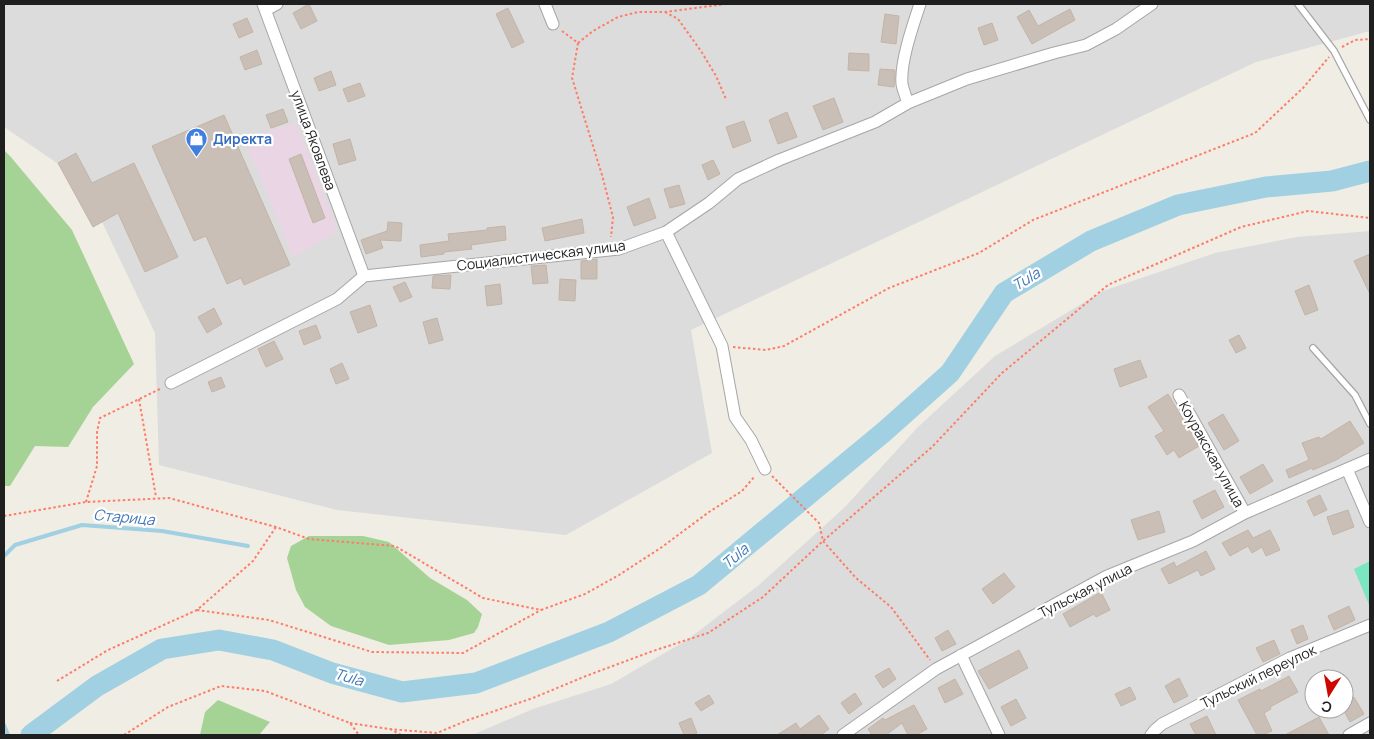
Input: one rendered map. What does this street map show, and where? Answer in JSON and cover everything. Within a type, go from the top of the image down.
[{"type":"street","points":[[264,7],[277,4]]},
{"type":"street","points":[[545,4],[553,24]]},
{"type":"street","points":[[908,103],[902,86],[903,69],[911,30],[920,4]]},
{"type":"street","name":"Социалистическая улица","points":[[364,276],[611,250],[666,232],[709,203],[738,179],[779,160],[875,122],[908,103],[967,79],[1086,45],[1116,29],[1152,4]]},
{"type":"street","name":"улица Яковлева","points":[[264,7],[364,276]]},
{"type":"street","points":[[666,232],[722,346],[735,417],[751,440],[765,469]]},
{"type":"street","points":[[171,383],[337,299],[364,276]]},
{"type":"street","name":"Коуракская улица","points":[[1179,395],[1246,513]]},
{"type":"street","name":"Тульская улица","points":[[843,735],[936,669],[1107,576],[1193,541],[1246,513],[1370,459]]},
{"type":"street","points":[[1348,469],[1370,522]]},
{"type":"street","name":"Тульский переулок","points":[[1151,735],[1162,724],[1290,658],[1370,625]]},
{"type":"street","points":[[961,655],[999,735]]},
{"type":"street","points":[[1349,735],[1370,723]]},
{"type":"lane","points":[[1298,4],[1334,51],[1370,120]]},
{"type":"lane","points":[[1313,348],[1355,395],[1370,424]]},
{"type":"path","points":[[611,250],[612,217],[602,175],[572,78],[578,43],[593,31],[618,17],[638,12],[665,12],[726,4]]},
{"type":"path","points":[[665,12],[678,19],[702,51],[726,99]]},
{"type":"path","points":[[553,24],[578,43]]},
{"type":"path","points":[[722,346],[766,350],[784,346],[889,288],[979,253],[1034,220],[1255,133],[1303,88],[1334,51],[1355,40],[1370,39]]},
{"type":"path","points":[[124,735],[168,707],[221,686],[265,691],[350,723],[389,729],[437,733],[650,652],[708,633],[764,597],[824,541],[932,447],[1002,373],[1108,285],[1241,228],[1308,212],[1370,218]]},
{"type":"path","points":[[86,502],[97,466],[100,418],[171,383]]},
{"type":"path","points":[[139,399],[156,498]]},
{"type":"path","points":[[197,610],[269,620],[372,652],[463,653],[541,610],[585,594],[619,575],[742,491],[753,477],[765,469]]},
{"type":"path","points":[[776,481],[819,522],[824,541],[856,578],[891,607],[936,669]]},
{"type":"path","points":[[4,516],[86,502],[169,498],[276,527],[309,540],[395,546],[483,598],[541,610]]},
{"type":"path","points":[[57,680],[108,650],[197,610],[253,561],[276,527]]},
{"type":"path","points":[[350,723],[359,735]]},
{"type":"path","points":[[389,729],[401,735]]},
{"type":"shaded area","points":[[4,4],[1370,4],[1370,31],[1256,62],[691,330],[712,453],[566,535],[337,510],[159,465],[155,333],[82,180],[4,127]]},
{"type":"shaded area","points":[[296,123],[338,231],[293,257],[244,139]]},
{"type":"shaded area","points":[[1370,231],[1370,735],[472,735],[533,709],[611,684],[687,640],[759,585],[845,507],[918,427],[995,356],[1103,291],[1215,253],[1297,237]]},
{"type":"green space","points":[[4,150],[72,230],[134,364],[93,407],[68,447],[35,446],[10,486],[4,486]]},
{"type":"green space","points":[[309,536],[363,536],[389,542],[430,578],[467,600],[482,614],[478,627],[474,633],[449,640],[389,645],[331,626],[305,607],[296,590],[287,558],[291,546]]},
{"type":"green space","points":[[1370,561],[1370,607],[1354,569]]},
{"type":"green space","points":[[218,700],[270,722],[259,735],[200,735],[205,712]]},
{"type":"building","points":[[309,4],[317,21],[301,29],[293,13]]},
{"type":"building","points":[[508,8],[524,42],[512,48],[496,14]]},
{"type":"building","points":[[1070,9],[1075,20],[1032,44],[1017,17],[1029,10],[1038,26]]},
{"type":"building","points":[[885,14],[899,16],[896,44],[881,42]]},
{"type":"building","points":[[247,18],[253,32],[239,38],[233,24]]},
{"type":"building","points":[[992,23],[998,40],[984,45],[978,28]]},
{"type":"building","points":[[257,50],[262,64],[245,70],[240,57]]},
{"type":"building","points":[[849,53],[869,54],[869,71],[848,70]]},
{"type":"building","points":[[880,69],[895,70],[894,87],[878,85]]},
{"type":"building","points":[[331,71],[336,85],[319,91],[314,78]]},
{"type":"building","points":[[360,83],[365,96],[348,102],[343,89]]},
{"type":"building","points":[[834,98],[843,122],[823,130],[813,106]]},
{"type":"building","points":[[283,109],[288,122],[271,128],[266,115]]},
{"type":"building","points":[[787,112],[797,137],[778,144],[769,120]]},
{"type":"building","points":[[224,115],[290,265],[244,285],[241,278],[227,284],[206,236],[194,241],[152,146]]},
{"type":"building","points":[[744,121],[751,141],[733,148],[726,127]]},
{"type":"building","points":[[350,139],[356,160],[339,165],[333,144]]},
{"type":"building","points":[[76,153],[92,183],[134,163],[178,257],[145,272],[118,213],[93,227],[58,163]]},
{"type":"building","points":[[301,154],[325,218],[313,223],[289,159]]},
{"type":"building","points":[[713,160],[720,174],[708,180],[702,165]]},
{"type":"building","points":[[679,185],[685,204],[670,208],[664,189]]},
{"type":"building","points":[[649,198],[656,218],[634,226],[627,207]]},
{"type":"building","points":[[582,219],[584,233],[545,241],[542,228]]},
{"type":"building","points":[[388,222],[402,223],[401,241],[380,240],[383,248],[366,254],[361,240],[387,231]]},
{"type":"building","points":[[505,226],[506,240],[471,245],[472,249],[421,257],[420,245],[449,241],[448,234]]},
{"type":"building","points":[[1370,254],[1370,294],[1354,261]]},
{"type":"building","points":[[597,259],[597,279],[581,279],[581,261]]},
{"type":"building","points":[[546,265],[548,283],[533,284],[531,266]]},
{"type":"building","points":[[451,275],[450,289],[432,288],[433,276]]},
{"type":"building","points":[[560,279],[576,280],[575,301],[559,300]]},
{"type":"building","points":[[405,282],[412,297],[400,302],[393,287]]},
{"type":"building","points":[[500,284],[502,304],[487,306],[485,286]]},
{"type":"building","points":[[1309,285],[1318,310],[1305,315],[1295,291]]},
{"type":"building","points":[[370,305],[377,326],[358,333],[350,312]]},
{"type":"building","points":[[214,308],[222,324],[207,333],[198,317]]},
{"type":"building","points":[[437,318],[443,340],[429,344],[423,322]]},
{"type":"building","points":[[316,325],[321,338],[304,345],[299,331]]},
{"type":"building","points":[[1239,335],[1246,348],[1236,353],[1229,340]]},
{"type":"building","points":[[274,341],[283,359],[266,367],[258,349]]},
{"type":"building","points":[[1140,360],[1147,377],[1120,387],[1114,369]]},
{"type":"building","points":[[342,363],[349,379],[336,384],[330,369]]},
{"type":"building","points":[[221,377],[225,387],[212,392],[208,382]]},
{"type":"building","points":[[1168,394],[1199,446],[1179,458],[1174,450],[1167,455],[1155,436],[1164,431],[1148,407]]},
{"type":"building","points":[[1223,414],[1239,441],[1224,450],[1208,423]]},
{"type":"building","points":[[1350,421],[1364,443],[1336,460],[1289,478],[1286,470],[1309,460],[1302,443],[1319,437],[1321,439]]},
{"type":"building","points":[[1263,464],[1273,481],[1250,494],[1240,477]]},
{"type":"building","points":[[1215,490],[1224,507],[1202,519],[1193,501]]},
{"type":"building","points":[[1320,495],[1327,510],[1314,516],[1307,501]]},
{"type":"building","points":[[1348,510],[1354,527],[1333,535],[1327,517]]},
{"type":"building","points":[[1159,511],[1165,532],[1138,540],[1131,520]]},
{"type":"building","points":[[1248,530],[1253,538],[1270,530],[1280,550],[1266,556],[1262,547],[1252,553],[1248,546],[1230,556],[1222,543]]},
{"type":"building","points":[[1206,551],[1215,569],[1201,576],[1198,570],[1169,584],[1161,569],[1174,562],[1176,567]]},
{"type":"building","points":[[1004,573],[1015,587],[993,604],[982,589]]},
{"type":"building","points":[[1101,592],[1110,610],[1096,617],[1094,614],[1070,627],[1063,614]]},
{"type":"building","points":[[1349,606],[1355,620],[1334,630],[1328,616]]},
{"type":"building","points":[[1303,625],[1308,639],[1297,644],[1291,630]]},
{"type":"building","points":[[948,630],[956,644],[942,651],[935,638]]},
{"type":"building","points":[[1274,640],[1280,654],[1263,662],[1256,648]]},
{"type":"building","points":[[1019,650],[1028,668],[989,689],[978,671]]},
{"type":"building","points":[[889,668],[896,679],[883,688],[875,676]]},
{"type":"building","points":[[1289,676],[1298,692],[1270,707],[1271,709],[1264,713],[1272,731],[1257,735],[1238,700],[1260,689],[1261,691]]},
{"type":"building","points":[[1179,678],[1188,696],[1174,703],[1165,686]]},
{"type":"building","points":[[955,679],[963,694],[945,703],[938,688]]},
{"type":"building","points":[[1130,687],[1136,699],[1121,706],[1115,694]]},
{"type":"building","points":[[855,693],[862,704],[849,714],[841,703]]},
{"type":"building","points":[[709,695],[714,703],[701,711],[695,703]]},
{"type":"building","points":[[1354,697],[1364,714],[1350,722],[1348,719],[1354,719]]},
{"type":"building","points":[[1016,699],[1026,718],[1011,726],[1001,707]]},
{"type":"building","points":[[914,705],[927,729],[916,735],[908,735],[902,723],[886,735],[872,735],[868,729],[883,718],[885,720]]},
{"type":"building","points":[[819,715],[829,729],[821,735],[777,735],[796,723],[800,729]]},
{"type":"building","points":[[1207,716],[1216,735],[1196,735],[1190,724]]},
{"type":"building","points":[[691,718],[697,733],[684,735],[679,723]]},
{"type":"building","points":[[1315,719],[1320,719],[1329,735],[1285,735]]},
{"type":"waterway","name":"Tula","points":[[31,735],[97,686],[162,649],[219,640],[273,650],[332,673],[402,692],[476,683],[609,632],[699,585],[885,431],[950,373],[1004,293],[1091,241],[1178,205],[1266,187],[1332,181],[1370,171]]},
{"type":"waterway","name":"Старица","points":[[4,556],[15,545],[82,525],[162,531],[248,546]]},
{"type":"waterway","name":"Старица","points":[[4,725],[8,735]]},
{"type":"place","name":"Директа","points":[[197,157]]}]
